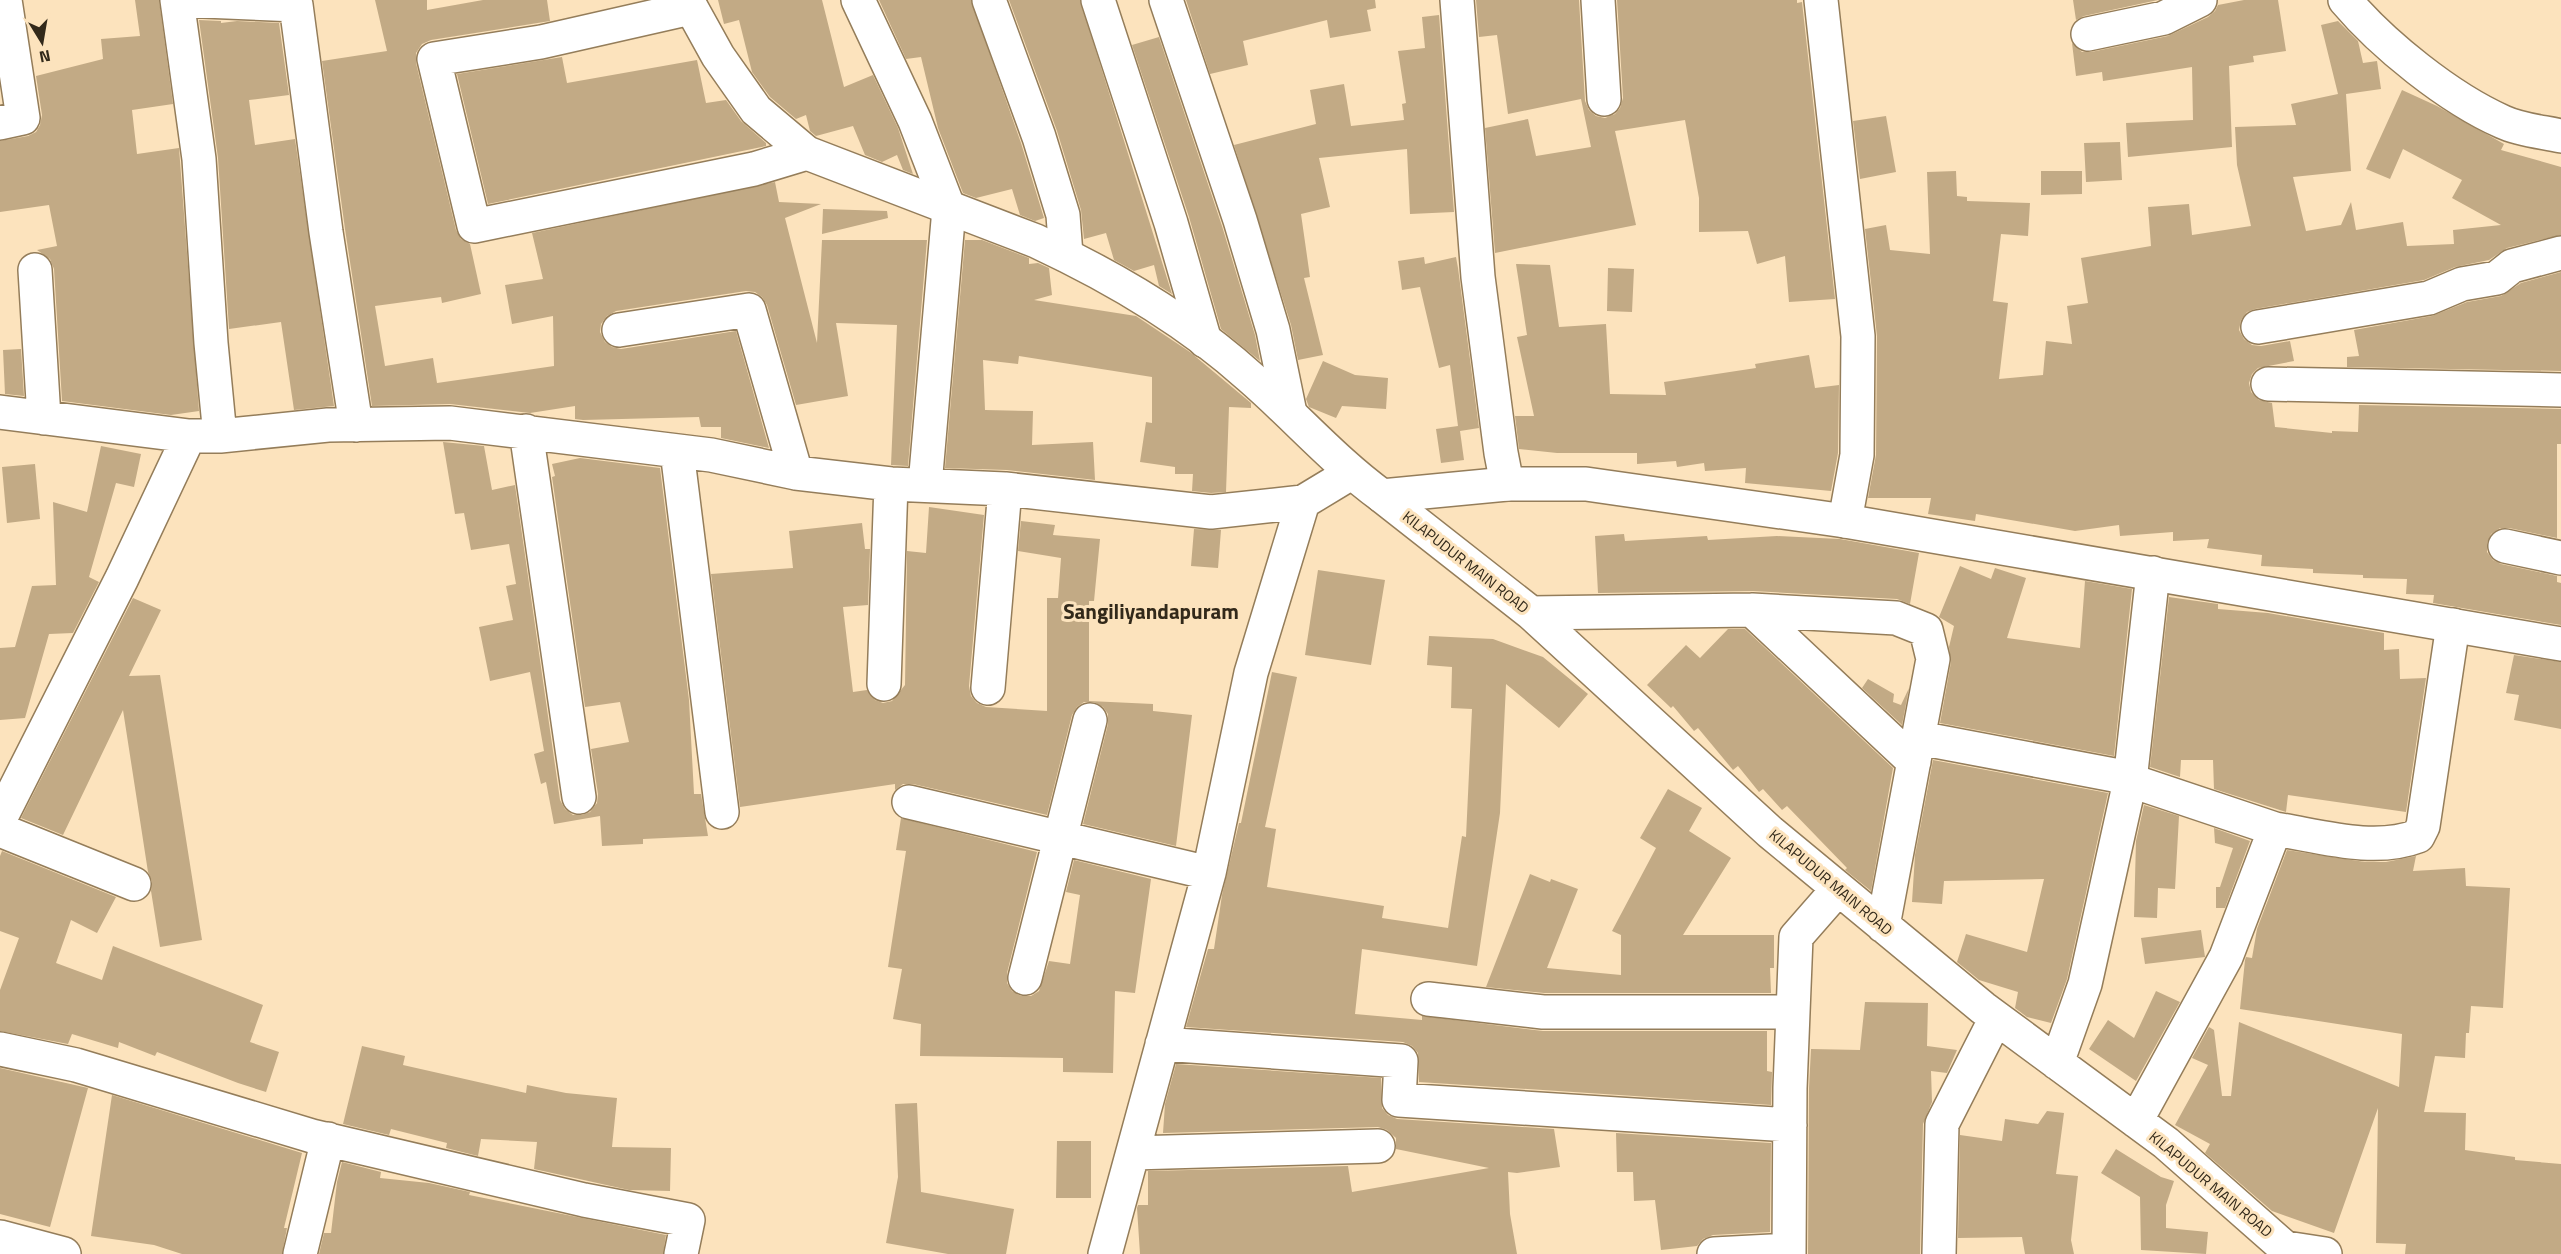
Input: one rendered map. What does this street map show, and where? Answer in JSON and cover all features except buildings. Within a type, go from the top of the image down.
[{"type":"street","points":[[0,123],[23,118],[5,0]]},
{"type":"street","points":[[0,819],[122,578],[205,436],[211,343],[198,159],[179,0],[296,5],[326,232],[356,425]]},
{"type":"street","points":[[858,0],[915,122],[949,209],[925,485]]},
{"type":"street","points":[[989,0],[1015,68],[1053,182],[1062,215],[1066,255]]},
{"type":"street","points":[[1098,0],[1171,223],[1205,341]]},
{"type":"street","points":[[1166,0],[1244,231],[1273,330],[1290,413]]},
{"type":"street","points":[[1457,0],[1478,277],[1507,484]]},
{"type":"street","points":[[1598,0],[1604,99]]},
{"type":"street","points":[[1821,0],[1858,336],[1857,455],[1845,521]]},
{"type":"street","points":[[2088,34],[2164,18],[2200,0]]},
{"type":"street","points":[[2344,0],[2368,27],[2448,90],[2504,123],[2561,136]]},
{"type":"street","points":[[689,4],[541,42],[434,59],[474,226],[754,169],[807,153]]},
{"type":"street","name":"KILAPUDUR MAIN ROAD","points":[[689,4],[718,56],[756,110],[807,153],[1036,241],[1066,255],[1149,303],[1205,341],[1248,375],[1351,473],[1531,613],[1770,832],[1996,1018],[2166,1143],[2289,1251]]},
{"type":"street","points":[[2258,327],[2429,298],[2462,284],[2497,278],[2512,266],[2561,253]]},
{"type":"street","points":[[35,270],[44,418]]},
{"type":"street","points":[[620,330],[749,310],[796,473]]},
{"type":"street","points":[[2268,384],[2561,390]]},
{"type":"street","points":[[0,412],[205,436],[356,425],[450,423],[711,455],[796,473],[891,484],[1005,489],[1211,512],[1303,502],[1351,473]]},
{"type":"street","points":[[526,431],[579,797]]},
{"type":"street","points":[[677,451],[722,812]]},
{"type":"street","points":[[884,684],[891,484]]},
{"type":"street","points":[[1382,496],[1507,484],[1586,484],[1845,521],[2561,644]]},
{"type":"street","points":[[988,688],[1005,489]]},
{"type":"street","points":[[1105,1254],[1209,873],[1251,672],[1303,502]]},
{"type":"street","points":[[2505,546],[2561,558]]},
{"type":"street","points":[[2057,1063],[2085,984],[2130,781],[2153,573]]},
{"type":"street","points":[[1752,610],[1916,750],[2114,775],[2275,829],[2368,843],[2410,839],[2418,836],[2423,826],[2453,625]]},
{"type":"street","points":[[1531,613],[1752,610],[1896,618],[1926,630],[1933,659],[1883,926]]},
{"type":"street","points":[[1025,978],[1090,720]]},
{"type":"street","points":[[909,802],[1209,873]]},
{"type":"street","points":[[2136,1121],[2226,957],[2275,829]]},
{"type":"street","points":[[0,830],[134,884]]},
{"type":"street","points":[[1714,1254],[1789,1252],[1790,1125],[1796,936],[1838,889]]},
{"type":"street","points":[[1428,999],[1544,1012],[1793,1012]]},
{"type":"street","points":[[1940,1254],[1942,1124],[1996,1018]]},
{"type":"street","points":[[1162,1044],[1401,1061],[1399,1100],[1790,1125]]},
{"type":"street","points":[[0,1049],[76,1065],[328,1139],[584,1200],[688,1220],[681,1254]]},
{"type":"street","points":[[300,1254],[328,1139]]},
{"type":"street","points":[[1133,1153],[1378,1146]]},
{"type":"street","points":[[0,1238],[64,1254]]},
{"type":"street","points":[[2289,1251],[2325,1254]]},
{"type":"district","name":"Sangiliyandapuram","points":[[1151,611]]}]
